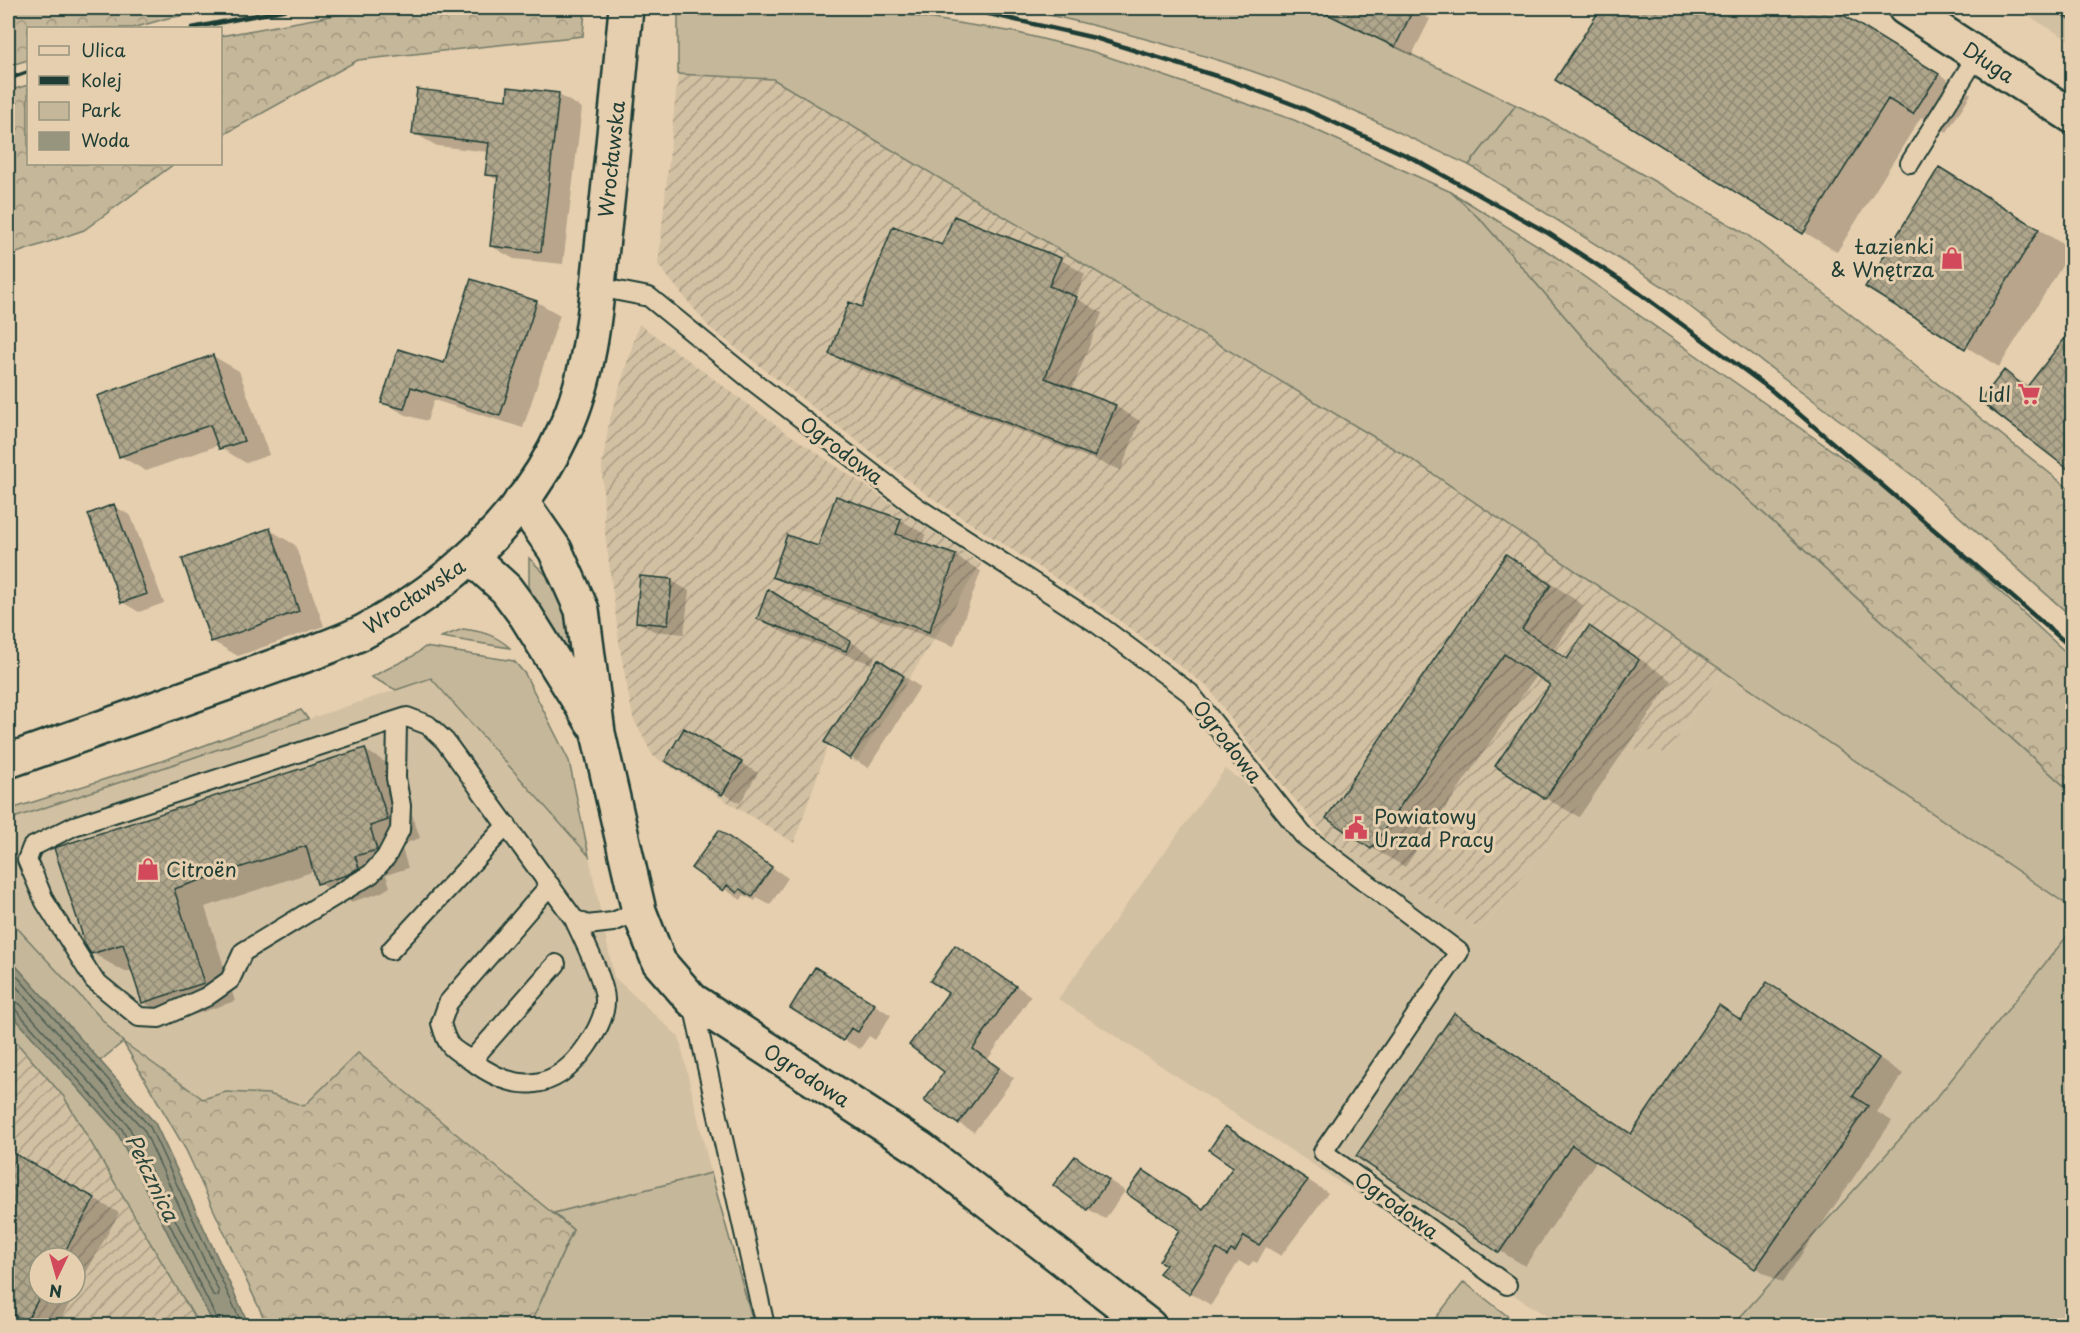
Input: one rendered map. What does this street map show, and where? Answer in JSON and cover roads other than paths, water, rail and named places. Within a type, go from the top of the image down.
[{"type":"street","name":"Wrocławska","points":[[8,761],[317,651],[362,632],[434,588],[472,558],[521,501],[543,469],[565,429],[585,367],[598,287],[626,8]]},
{"type":"street","name":"Długa","points":[[1905,8],[2073,116]]},
{"type":"street","name":"Ogrodowa","points":[[521,501],[555,550],[582,610],[598,733],[639,911],[659,962],[692,1000],[921,1149],[1149,1326]]},
{"type":"street","name":"Ogrodowa","points":[[472,558],[506,589],[526,615],[598,733]]},
{"type":"lane","points":[[1910,163],[1978,54]]},
{"type":"lane","name":"Ogrodowa","points":[[598,287],[649,297],[750,379],[915,506],[1096,623],[1190,693],[1303,835],[1459,952],[1323,1152],[1507,1285]]},
{"type":"lane","points":[[397,721],[396,778],[401,806],[400,830],[386,857],[371,874],[243,952],[230,980],[206,997],[159,1018],[139,1017],[94,980],[45,902],[27,860],[32,847],[74,826],[407,717],[428,725],[445,741],[507,825],[550,885],[574,919],[599,977],[606,1000],[602,1018],[595,1035],[577,1061],[563,1073],[547,1082],[524,1084],[502,1079],[450,1045],[441,1023],[448,1003],[550,885]]},
{"type":"lane","points":[[391,950],[507,825]]},
{"type":"lane","points":[[574,919],[587,925],[613,922],[639,911]]},
{"type":"lane","points":[[471,1060],[556,964]]},
{"type":"lane","points":[[692,1000],[765,1326]]},
{"type":"water","name":"Pełcznica","points":[[8,957],[155,1123],[249,1325],[214,1325],[117,1132],[8,1010]]},
{"type":"railway","points":[[197,27],[293,8]]},
{"type":"railway","points":[[963,8],[1095,38],[1229,80],[1300,107],[1412,158],[1548,233],[1631,287],[1770,389],[2072,648]]},
{"type":"railway","points":[[8,79],[27,72]]},
{"type":"place","name":"Łazienki & Wnętrza","points":[[1952,258]]},
{"type":"place","name":"Lidl","points":[[2029,394]]},
{"type":"place","name":"Powiatowy Urzad Pracy","points":[[1356,828]]},
{"type":"place","name":"Citroën","points":[[148,869]]}]
